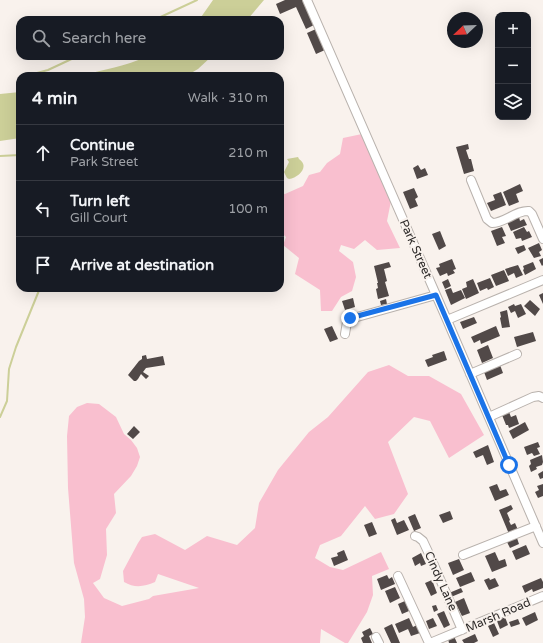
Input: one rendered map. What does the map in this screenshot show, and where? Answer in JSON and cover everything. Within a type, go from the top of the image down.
[{"type":"street","name":"Park Street","points":[[307,0],[448,320],[543,543]]},
{"type":"street","points":[[471,180],[487,220],[492,223],[497,223],[523,211],[529,211],[532,214],[543,240]]},
{"type":"street","points":[[448,320],[543,280]]},
{"type":"street","points":[[345,334],[347,322],[350,318],[436,295]]},
{"type":"street","points":[[470,374],[517,354]]},
{"type":"street","points":[[489,417],[533,397],[539,396],[543,398]]},
{"type":"street","points":[[463,555],[539,531]]},
{"type":"street","name":"Cindy Lane","points":[[415,536],[422,541],[430,556],[462,630]]},
{"type":"street","points":[[398,576],[430,643]]},
{"type":"street","name":"Marsh Road","points":[[430,643],[543,596]]},
{"type":"shaded area","points":[[213,0],[264,0],[250,16],[202,16]]},
{"type":"shaded area","points":[[139,60],[208,60],[193,72],[96,72]]},
{"type":"shaded area","points":[[16,92],[16,139],[0,141],[0,94]]},
{"type":"shaded area","points":[[362,134],[391,201],[387,221],[400,248],[377,250],[365,240],[354,249],[341,245],[339,251],[353,262],[356,277],[352,291],[341,297],[332,311],[321,311],[320,290],[295,274],[299,258],[284,246],[286,237],[284,235],[284,194],[303,186],[309,175],[320,172],[327,163],[340,154],[343,138]]},
{"type":"shaded area","points":[[298,157],[303,165],[302,171],[293,178],[289,179],[284,172],[289,162],[287,159]]},
{"type":"shaded area","points":[[389,365],[408,376],[429,376],[461,394],[484,435],[449,458],[430,421],[414,417],[388,442],[408,494],[394,514],[375,519],[365,506],[341,536],[320,545],[315,558],[330,567],[343,570],[381,552],[389,569],[372,576],[373,595],[367,612],[348,643],[345,643],[321,629],[320,643],[81,643],[85,617],[84,599],[74,563],[68,488],[67,436],[69,416],[77,407],[87,403],[99,404],[116,417],[124,434],[137,448],[140,457],[131,476],[114,494],[116,513],[106,529],[107,555],[100,579],[93,583],[104,598],[122,606],[149,599],[153,596],[199,588],[158,574],[155,582],[143,586],[135,586],[124,582],[123,571],[142,537],[155,534],[185,550],[207,536],[237,545],[255,528],[259,503],[278,470],[309,432],[328,417],[368,372]]},
{"type":"building","points":[[285,0],[304,0],[314,25],[306,29],[296,7],[280,14],[276,4]]},
{"type":"building","points":[[316,29],[325,50],[316,54],[307,33]]},
{"type":"building","points":[[468,144],[469,149],[466,150],[469,159],[471,159],[474,171],[464,174],[456,147]]},
{"type":"building","points":[[418,165],[421,170],[425,168],[428,175],[417,179],[413,168]]},
{"type":"building","points":[[520,184],[523,191],[516,194],[519,202],[509,206],[503,192]]},
{"type":"building","points":[[414,188],[418,197],[415,199],[418,206],[410,209],[403,192]]},
{"type":"building","points":[[501,192],[506,205],[491,211],[487,203],[495,200],[493,195]]},
{"type":"building","points":[[519,217],[520,221],[524,219],[527,225],[511,231],[507,222]]},
{"type":"building","points":[[502,227],[506,236],[502,237],[505,243],[497,246],[491,231]]},
{"type":"building","points":[[524,227],[527,232],[529,231],[532,237],[522,241],[521,238],[516,239],[513,232]]},
{"type":"building","points":[[440,231],[446,246],[439,250],[432,234]]},
{"type":"building","points":[[539,243],[542,250],[539,252],[541,256],[534,258],[528,248]]},
{"type":"building","points":[[524,245],[526,250],[518,254],[515,248]]},
{"type":"building","points":[[543,258],[543,265],[542,266],[539,260]]},
{"type":"building","points":[[452,259],[456,269],[453,270],[455,273],[448,276],[447,273],[440,276],[436,268],[440,267],[439,264]]},
{"type":"building","points":[[389,262],[391,267],[384,269],[387,281],[385,282],[389,296],[378,299],[376,289],[378,288],[378,283],[374,266]]},
{"type":"building","points":[[533,262],[536,269],[525,275],[523,266]]},
{"type":"building","points":[[518,265],[523,275],[516,278],[514,273],[508,276],[505,269]]},
{"type":"building","points":[[504,270],[509,281],[496,286],[491,275]]},
{"type":"building","points":[[490,278],[494,287],[488,290],[487,288],[480,291],[477,283]]},
{"type":"building","points":[[448,279],[451,286],[445,289],[442,282]]},
{"type":"building","points":[[473,279],[479,293],[466,299],[462,289],[467,287],[466,282]]},
{"type":"building","points":[[451,288],[453,293],[461,290],[465,298],[451,305],[445,290]]},
{"type":"building","points":[[543,293],[543,304],[539,295]]},
{"type":"building","points":[[353,298],[355,307],[345,310],[342,301]]},
{"type":"building","points":[[386,299],[387,304],[381,305],[380,301]]},
{"type":"building","points":[[530,300],[540,309],[535,316],[524,306]]},
{"type":"building","points":[[514,304],[515,306],[521,304],[526,314],[518,318],[515,311],[511,313],[508,307]]},
{"type":"building","points":[[507,310],[510,327],[502,328],[500,312]]},
{"type":"building","points":[[474,317],[477,323],[463,329],[460,322]]},
{"type":"building","points":[[332,326],[338,339],[330,342],[324,329]]},
{"type":"building","points":[[496,326],[500,336],[481,344],[480,340],[474,343],[471,337]]},
{"type":"building","points":[[533,332],[536,341],[517,347],[514,337]]},
{"type":"building","points":[[488,345],[493,358],[482,363],[477,350]]},
{"type":"building","points":[[444,351],[447,360],[428,367],[425,360],[433,357],[432,355]]},
{"type":"building","points":[[146,355],[147,359],[163,356],[165,365],[146,368],[143,372],[149,376],[146,379],[141,374],[136,381],[134,381],[128,375],[142,359],[142,356]]},
{"type":"building","points":[[500,365],[503,373],[487,380],[484,372]]},
{"type":"building","points":[[509,412],[511,417],[516,415],[519,424],[509,428],[508,425],[506,425],[502,415]]},
{"type":"building","points":[[525,422],[529,430],[513,439],[509,431]]},
{"type":"building","points":[[134,426],[140,432],[133,439],[127,434]]},
{"type":"building","points":[[538,442],[540,447],[537,448],[540,454],[534,456],[532,453],[527,455],[524,447]]},
{"type":"building","points":[[488,445],[494,462],[487,465],[483,455],[476,458],[473,452]]},
{"type":"building","points":[[542,455],[542,465],[536,467],[537,469],[531,472],[529,466],[531,464],[530,460]]},
{"type":"building","points":[[543,471],[543,478],[540,479],[538,474]]},
{"type":"building","points":[[497,484],[500,491],[506,489],[509,495],[495,501],[489,487]]},
{"type":"building","points":[[543,484],[543,496],[538,498],[535,492],[539,490],[537,486]]},
{"type":"building","points":[[511,505],[513,509],[507,513],[510,520],[509,521],[511,525],[515,523],[518,530],[509,534],[499,510]]},
{"type":"building","points":[[450,511],[453,519],[443,523],[439,515]]},
{"type":"building","points":[[415,514],[421,528],[414,531],[408,517]]},
{"type":"building","points":[[395,518],[397,523],[404,520],[409,530],[397,535],[391,520]]},
{"type":"building","points":[[372,522],[377,534],[369,537],[364,525]]},
{"type":"building","points":[[517,538],[519,544],[510,548],[507,542]]},
{"type":"building","points":[[526,545],[530,554],[516,560],[512,551]]},
{"type":"building","points":[[344,550],[348,560],[334,566],[331,558],[338,556],[337,553]]},
{"type":"building","points":[[495,552],[499,561],[505,559],[507,566],[492,572],[485,556]]},
{"type":"building","points":[[421,553],[426,564],[421,566],[420,563],[415,566],[412,558]]},
{"type":"building","points":[[459,559],[464,570],[453,575],[448,563]]},
{"type":"building","points":[[471,572],[475,581],[460,587],[456,578]]},
{"type":"building","points":[[387,575],[389,579],[392,577],[395,584],[381,590],[377,579]]},
{"type":"building","points":[[489,578],[490,580],[495,578],[499,586],[489,590],[484,580]]},
{"type":"building","points":[[541,578],[543,588],[533,592],[532,589],[525,593],[522,586]]},
{"type":"building","points":[[432,580],[437,593],[431,596],[425,583]]},
{"type":"building","points":[[395,587],[400,598],[390,603],[385,591]]},
{"type":"building","points":[[461,588],[463,592],[451,597],[449,593]]},
{"type":"building","points":[[464,598],[470,613],[462,616],[455,602]]},
{"type":"building","points":[[405,601],[409,611],[402,614],[398,604]]},
{"type":"building","points":[[436,605],[438,610],[434,612],[432,606]]},
{"type":"building","points":[[444,611],[450,625],[444,628],[437,614]]},
{"type":"building","points":[[535,612],[538,620],[526,626],[522,618]]},
{"type":"building","points":[[505,617],[508,625],[500,629],[497,621]]},
{"type":"building","points":[[409,618],[413,627],[417,625],[420,633],[411,636],[408,629],[399,633],[395,624]]},
{"type":"building","points":[[433,618],[437,626],[429,629],[426,621]]},
{"type":"building","points":[[518,619],[520,624],[511,627],[509,622]]},
{"type":"building","points":[[494,623],[499,634],[493,637],[488,626]]},
{"type":"building","points":[[392,624],[400,643],[391,643],[384,628]]},
{"type":"building","points":[[370,628],[373,634],[369,636],[372,643],[363,643],[361,638],[364,636],[362,632]]},
{"type":"building","points":[[475,634],[478,641],[474,643],[464,643],[462,640]]},
{"type":"building","points":[[454,636],[457,643],[449,643],[448,639]]},
{"type":"waterway","points":[[163,16],[197,0]]},
{"type":"waterway","points":[[41,72],[69,60]]},
{"type":"waterway","points":[[0,156],[16,155]]},
{"type":"waterway","points":[[0,417],[7,401],[9,369],[16,347],[38,292]]},
{"type":"route","points":[[350,318],[436,295],[509,465]]}]
